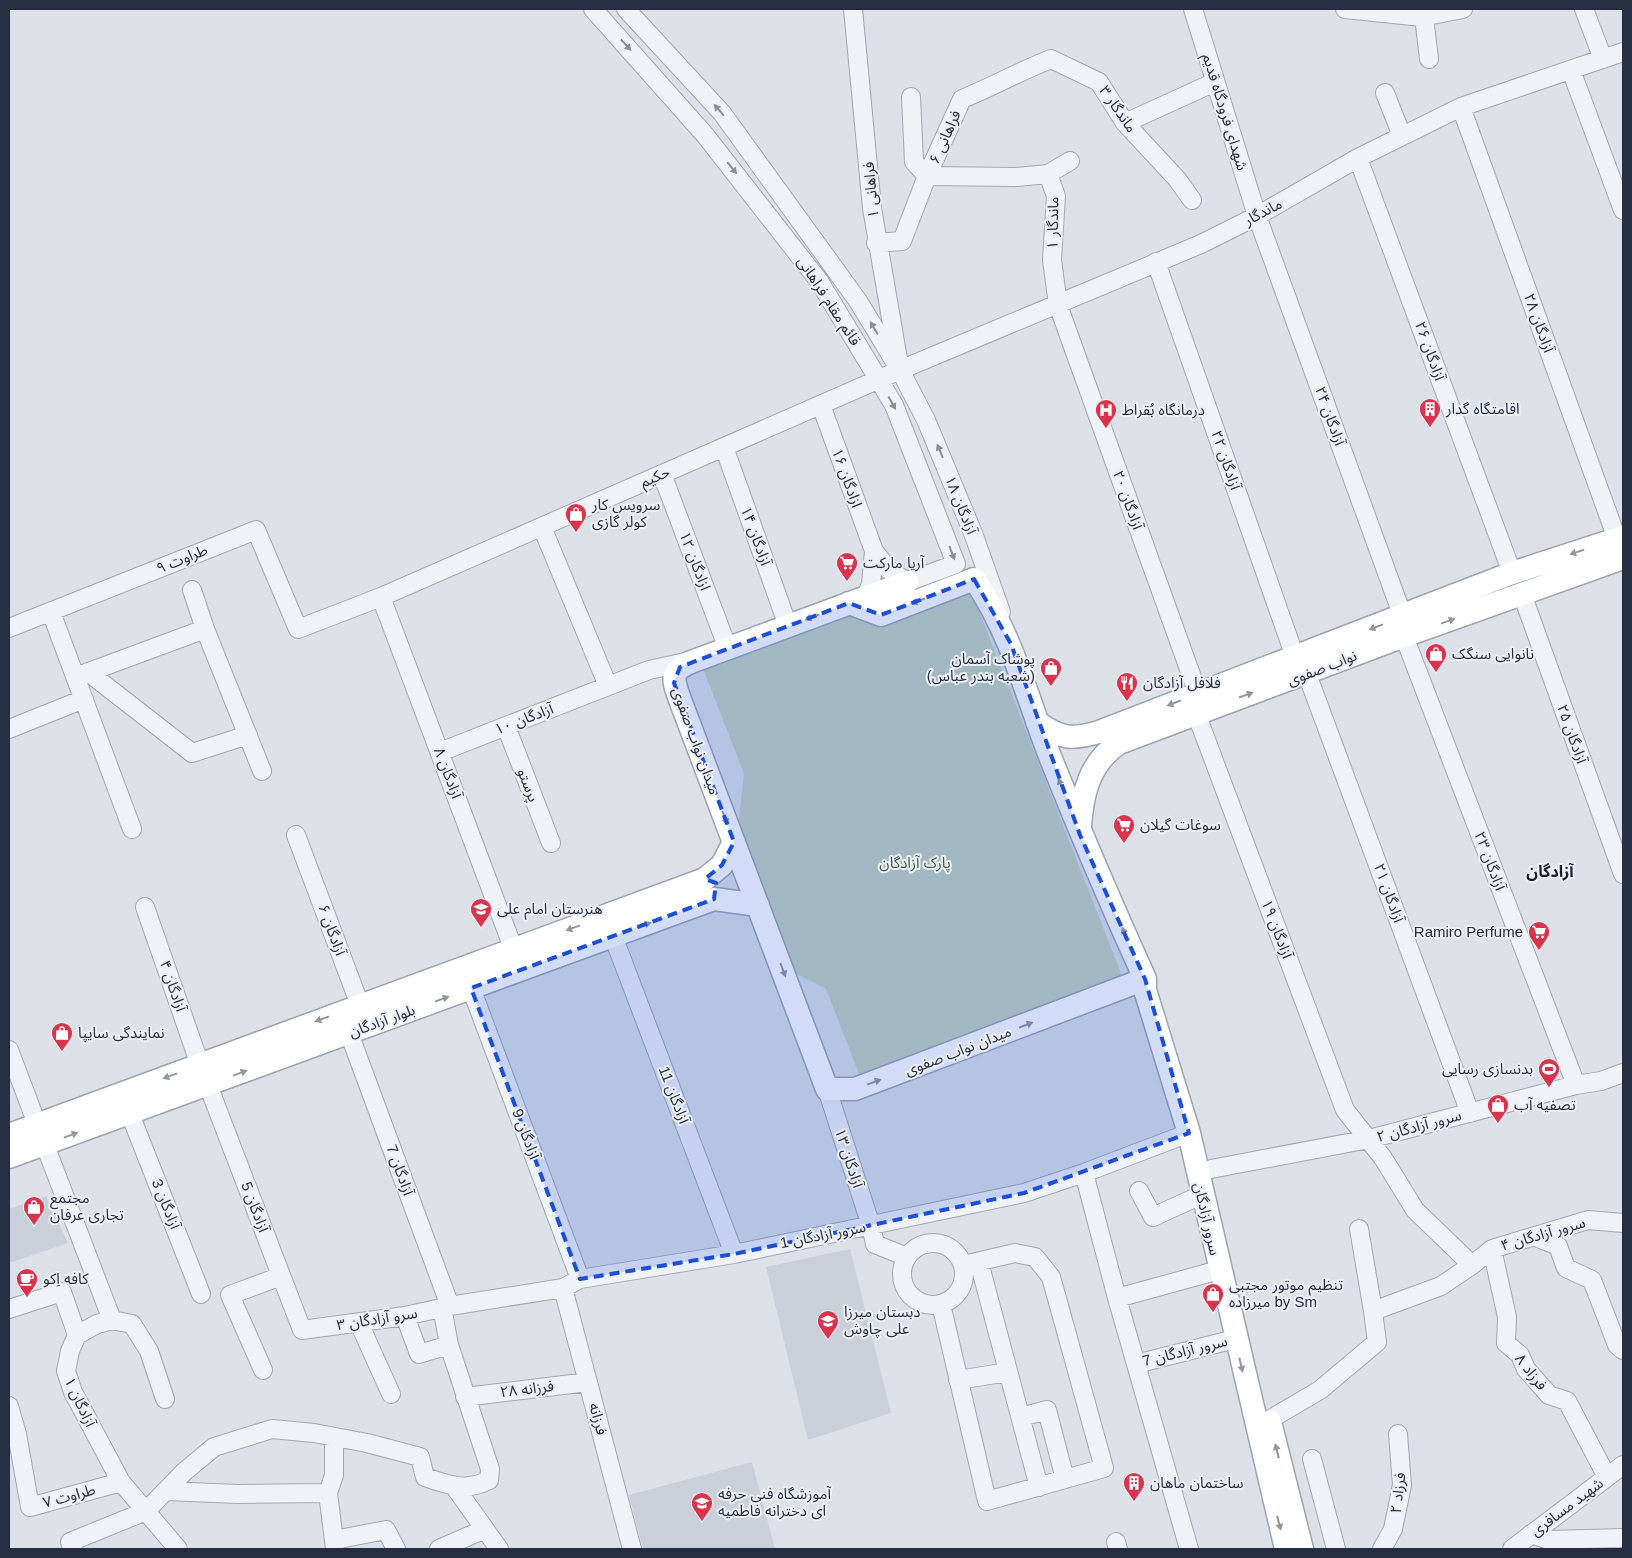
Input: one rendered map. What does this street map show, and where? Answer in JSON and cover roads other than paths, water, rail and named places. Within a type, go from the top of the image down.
[{"type":"main road","name":"نواب صفوی","points":[[1037,722],[1061,737],[1105,740],[1119,743],[1197,703],[1301,666],[1404,626],[1512,573],[1621,545]]},
{"type":"main road","name":"نواب صفوی","points":[[1404,626],[1522,594],[1621,545]]},
{"type":"main road","points":[[858,600],[881,615],[974,579],[1011,644],[1037,722],[1080,835],[1150,982]]},
{"type":"main road","name":"میدان نواب صفوی","points":[[906,582],[704,658],[680,668],[674,674],[674,683],[679,697],[827,1089],[855,1089],[1150,982]]},
{"type":"main road","name":"نواب صفوی","points":[[1080,835],[1081,804],[1086,786],[1099,761],[1105,740]]},
{"type":"main road","name":"بلوار آزادگان","points":[[9,1135],[41,1135],[130,1114],[204,1075],[360,1005],[518,960],[613,936],[710,889],[734,842]]},
{"type":"main road","name":"بلوار آزادگان","points":[[9,1157],[41,1135],[204,1075],[358,1030],[471,988],[518,960],[710,889],[758,905]]},
{"type":"main road","name":"سرور آزادگان","points":[[1150,982],[1145,990],[1189,1133],[1201,1194],[1235,1339],[1302,1549]]},
{"type":"main road","name":"سرور آزادگان","points":[[1150,982],[1184,1068],[1211,1168],[1286,1549]]},
{"type":"street","name":"قائم مقام فراهانی","points":[[593,9],[672,95],[750,190],[819,281],[894,405],[909,438],[956,564],[906,582]]},
{"type":"street","name":"قائم مقام فراهانی","points":[[626,9],[722,113],[858,301],[900,370]]},
{"type":"street","name":"فراهانی ۱","points":[[853,9],[876,242],[900,370]]},
{"type":"street","name":"شهدای فرودگاه قدیم","points":[[1193,9],[1257,216]]},
{"type":"street","points":[[1345,9],[1422,13],[1463,9]]},
{"type":"street","points":[[1584,9],[1603,59]]},
{"type":"street","points":[[1422,13],[1430,59]]},
{"type":"street","name":"ماندگار","points":[[900,370],[1058,305],[1257,216],[1358,158],[1461,107],[1623,52]]},
{"type":"street","name":"فراهانی ۶","points":[[876,242],[902,241],[927,176],[962,99],[997,85],[1051,58]]},
{"type":"street","name":"ماندگار ۳","points":[[1051,58],[1099,82],[1125,124],[1178,180],[1192,200]]},
{"type":"street","points":[[1571,70],[1623,210]]},
{"type":"street","points":[[1125,124],[1215,82]]},
{"type":"street","points":[[1385,92],[1402,136]]},
{"type":"street","points":[[911,97],[914,162],[927,176]]},
{"type":"street","name":"آزادگان ۲۸","points":[[1461,107],[1621,545]]},
{"type":"street","name":"آزادگان ۲۶","points":[[1358,158],[1512,573]]},
{"type":"street","points":[[1048,174],[1070,160]]},
{"type":"street","name":"ماندگار ۱","points":[[927,176],[1017,177],[1048,174],[1056,196],[1052,260],[1058,305]]},
{"type":"street","name":"آزادگان ۲۴","points":[[1257,216],[1404,626]]},
{"type":"street","name":"آزادگان ۲۲","points":[[1156,262],[1301,666]]},
{"type":"street","name":"آزادگان ۲۰","points":[[1058,305],[1197,703]]},
{"type":"street","name":"حکیم","points":[[298,629],[381,597],[900,370]]},
{"type":"street","name":"آزادگان ۱۸","points":[[900,370],[926,420],[953,482],[995,591],[1011,644]]},
{"type":"street","name":"ازادگان ۱۶","points":[[821,405],[874,551],[888,569],[906,582]]},
{"type":"street","name":"آزادگان ۱۴","points":[[724,447],[788,626]]},
{"type":"street","name":"ازادگان ۱۲","points":[[662,474],[728,649]]},
{"type":"street","points":[[542,527],[608,686]]},
{"type":"street","name":"طراوت ۹","points":[[9,628],[256,530],[298,629]]},
{"type":"street","name":"ازادگان ۱۶","points":[[858,600],[871,584],[874,551]]},
{"type":"street","points":[[192,590],[205,629],[262,771]]},
{"type":"street","name":"آزادگان ۲۵","points":[[1522,594],[1623,874]]},
{"type":"street","name":"آزادگان ۸","points":[[381,597],[518,960]]},
{"type":"street","points":[[51,612],[81,675],[84,699],[132,829]]},
{"type":"street","name":"آزادگان ۲۳","points":[[1404,626],[1576,1085]]},
{"type":"street","points":[[81,675],[205,629]]},
{"type":"street","name":"آزادگان ۱۰","points":[[440,752],[649,670],[704,658]]},
{"type":"street","name":"آزادگان ۲۱","points":[[1301,666],[1470,1113]]},
{"type":"street","points":[[649,670],[658,672],[679,697]]},
{"type":"street","points":[[81,675],[192,753],[248,735]]},
{"type":"street","points":[[9,729],[84,699]]},
{"type":"street","name":"آزادگان ۱۹","points":[[1197,703],[1345,1110],[1369,1139],[1415,1210],[1472,1265]]},
{"type":"street","name":"پرستو","points":[[506,726],[551,844]]},
{"type":"street","name":"آزادگان ۶","points":[[296,835],[360,1005],[358,1030]]},
{"type":"street","name":"آزادگان ۴","points":[[145,907],[204,1075]]},
{"type":"street","name":"آزادگان 11","points":[[613,936],[734,1254]]},
{"type":"street","name":"آزادگان 9","points":[[471,988],[580,1279]]},
{"type":"street","name":"آزادگان 7","points":[[358,1030],[446,1307],[448,1345],[490,1469],[489,1480],[482,1484],[454,1486]]},
{"type":"street","points":[[9,1050],[112,1320]]},
{"type":"street","name":"سرور آزادگان ۲","points":[[1211,1168],[1369,1139],[1576,1085],[1601,1081],[1623,1073]]},
{"type":"street","name":"آزادگان 5","points":[[204,1075],[302,1330]]},
{"type":"street","name":"آزادگان ۱۳","points":[[827,1089],[871,1226],[875,1244],[907,1257]]},
{"type":"street","name":"آزادگان 3","points":[[130,1114],[201,1294]]},
{"type":"street","name":"سرور آزادگان 1","points":[[446,1307],[563,1288],[580,1279],[734,1254],[1014,1195],[1084,1173],[1189,1133]]},
{"type":"street","points":[[1084,1173],[1117,1298],[1189,1549]]},
{"type":"street","points":[[1139,1191],[1153,1217],[1201,1194]]},
{"type":"street","name":"سرور آزادگان ۴","points":[[1373,1311],[1440,1286],[1492,1249],[1588,1220],[1623,1223]]},
{"type":"street","points":[[1262,1422],[1320,1390],[1376,1342],[1373,1311],[1359,1229]]},
{"type":"street","points":[[1536,1237],[1558,1246],[1566,1268],[1592,1280],[1617,1345],[1623,1350]]},
{"type":"street","points":[[971,1263],[958,1293],[941,1304],[931,1305],[920,1302],[908,1292],[902,1277],[907,1257],[915,1249],[933,1243],[952,1249],[971,1263],[1008,1372],[1039,1486]]},
{"type":"street","name":"فرزاد ۸","points":[[1492,1249],[1507,1318],[1506,1343],[1520,1355],[1526,1369],[1549,1395],[1566,1401],[1608,1477]]},
{"type":"street","points":[[941,1304],[987,1502],[1104,1468],[1051,1277],[1036,1257],[1015,1253],[971,1263]]},
{"type":"street","points":[[1117,1298],[1219,1270]]},
{"type":"street","points":[[263,1370],[230,1295],[281,1276]]},
{"type":"street","name":"فرزانه","points":[[563,1288],[632,1549]]},
{"type":"street","points":[[9,1309],[62,1292],[78,1336],[97,1324],[112,1320],[132,1324],[149,1351],[165,1399]]},
{"type":"street","name":"سرو آزادگان ۳","points":[[302,1330],[405,1316],[446,1307]]},
{"type":"street","points":[[405,1316],[419,1354],[448,1345]]},
{"type":"street","points":[[359,1323],[391,1394]]},
{"type":"street","name":"آزادگان ۱","points":[[78,1336],[70,1351],[66,1371],[73,1392],[120,1482],[178,1549]]},
{"type":"street","name":"سرور آزادگان 7","points":[[1136,1364],[1235,1339]]},
{"type":"street","points":[[958,1380],[1008,1372]]},
{"type":"street","name":"فرزانه ۲۸","points":[[465,1396],[588,1382]]},
{"type":"street","name":"طراوت ۷","points":[[9,1406],[17,1434],[30,1507],[120,1482]]},
{"type":"street","points":[[1020,1417],[1047,1410],[1065,1479]]},
{"type":"street","points":[[73,1549],[70,1542],[146,1511],[214,1447],[272,1429],[334,1437],[420,1457],[425,1477],[454,1486],[499,1549]]},
{"type":"street","name":"فرزاد ۲","points":[[1382,1549],[1394,1529],[1402,1485],[1398,1434]]},
{"type":"street","points":[[334,1437],[334,1475],[328,1493],[334,1544],[386,1530],[396,1549]]},
{"type":"street","points":[[1312,1459],[1336,1549]]},
{"type":"street","name":"شهید مسافری","points":[[1512,1549],[1623,1465]]},
{"type":"street","points":[[166,1491],[238,1494],[328,1493]]},
{"type":"street","points":[[439,1549],[485,1529]]},
{"type":"street","points":[[1531,1534],[1550,1545],[1589,1544],[1623,1538]]},
{"type":"place","name":"اقامتگاه گدار","points":[[1430,428]]},
{"type":"place","name":"درمانگاه بُقراط","points":[[1106,429]]},
{"type":"place","name":"سرویس کار کولر گازی","points":[[576,533]]},
{"type":"place","name":"آریا مارکت","points":[[847,582]]},
{"type":"place","name":"نانوایی سنگک","points":[[1436,673]]},
{"type":"place","name":"پوشاک آسمان (شعبه بندر عباس)","points":[[1051,687]]},
{"type":"place","name":"فلافل آزادگان","points":[[1127,702]]},
{"type":"place","name":"سوغات گیلان","points":[[1124,844]]},
{"type":"place","name":"هنرستان امام علی","points":[[481,928]]},
{"type":"place","name":"Ramiro Perfume","points":[[1539,951]]},
{"type":"place","name":"نمایندگی سایپا","points":[[62,1052]]},
{"type":"place","name":"بدنسازی رسایی","points":[[1549,1088]]},
{"type":"place","name":"تصفیه آب","points":[[1498,1124]]},
{"type":"place","name":"مجتمع تجاری عرفان","points":[[34,1226]]},
{"type":"place","name":"کافه اِکو","points":[[27,1298]]},
{"type":"place","name":"تنظیم موتور مجتبی میرزاده by Sm","points":[[1213,1313]]},
{"type":"place","name":"دبستان میرزا علی چاوش","points":[[828,1340]]},
{"type":"place","name":"ساختمان ماهان","points":[[1134,1502]]},
{"type":"place","name":"آموزشگاه فنی حرفه ای دخترانه فاطمیه","points":[[702,1522]]},
{"type":"district","name":"آزادگان","points":[[1550,871]]},
{"type":"park label","name":"پارک آزادگان","points":[[915,863]]}]
